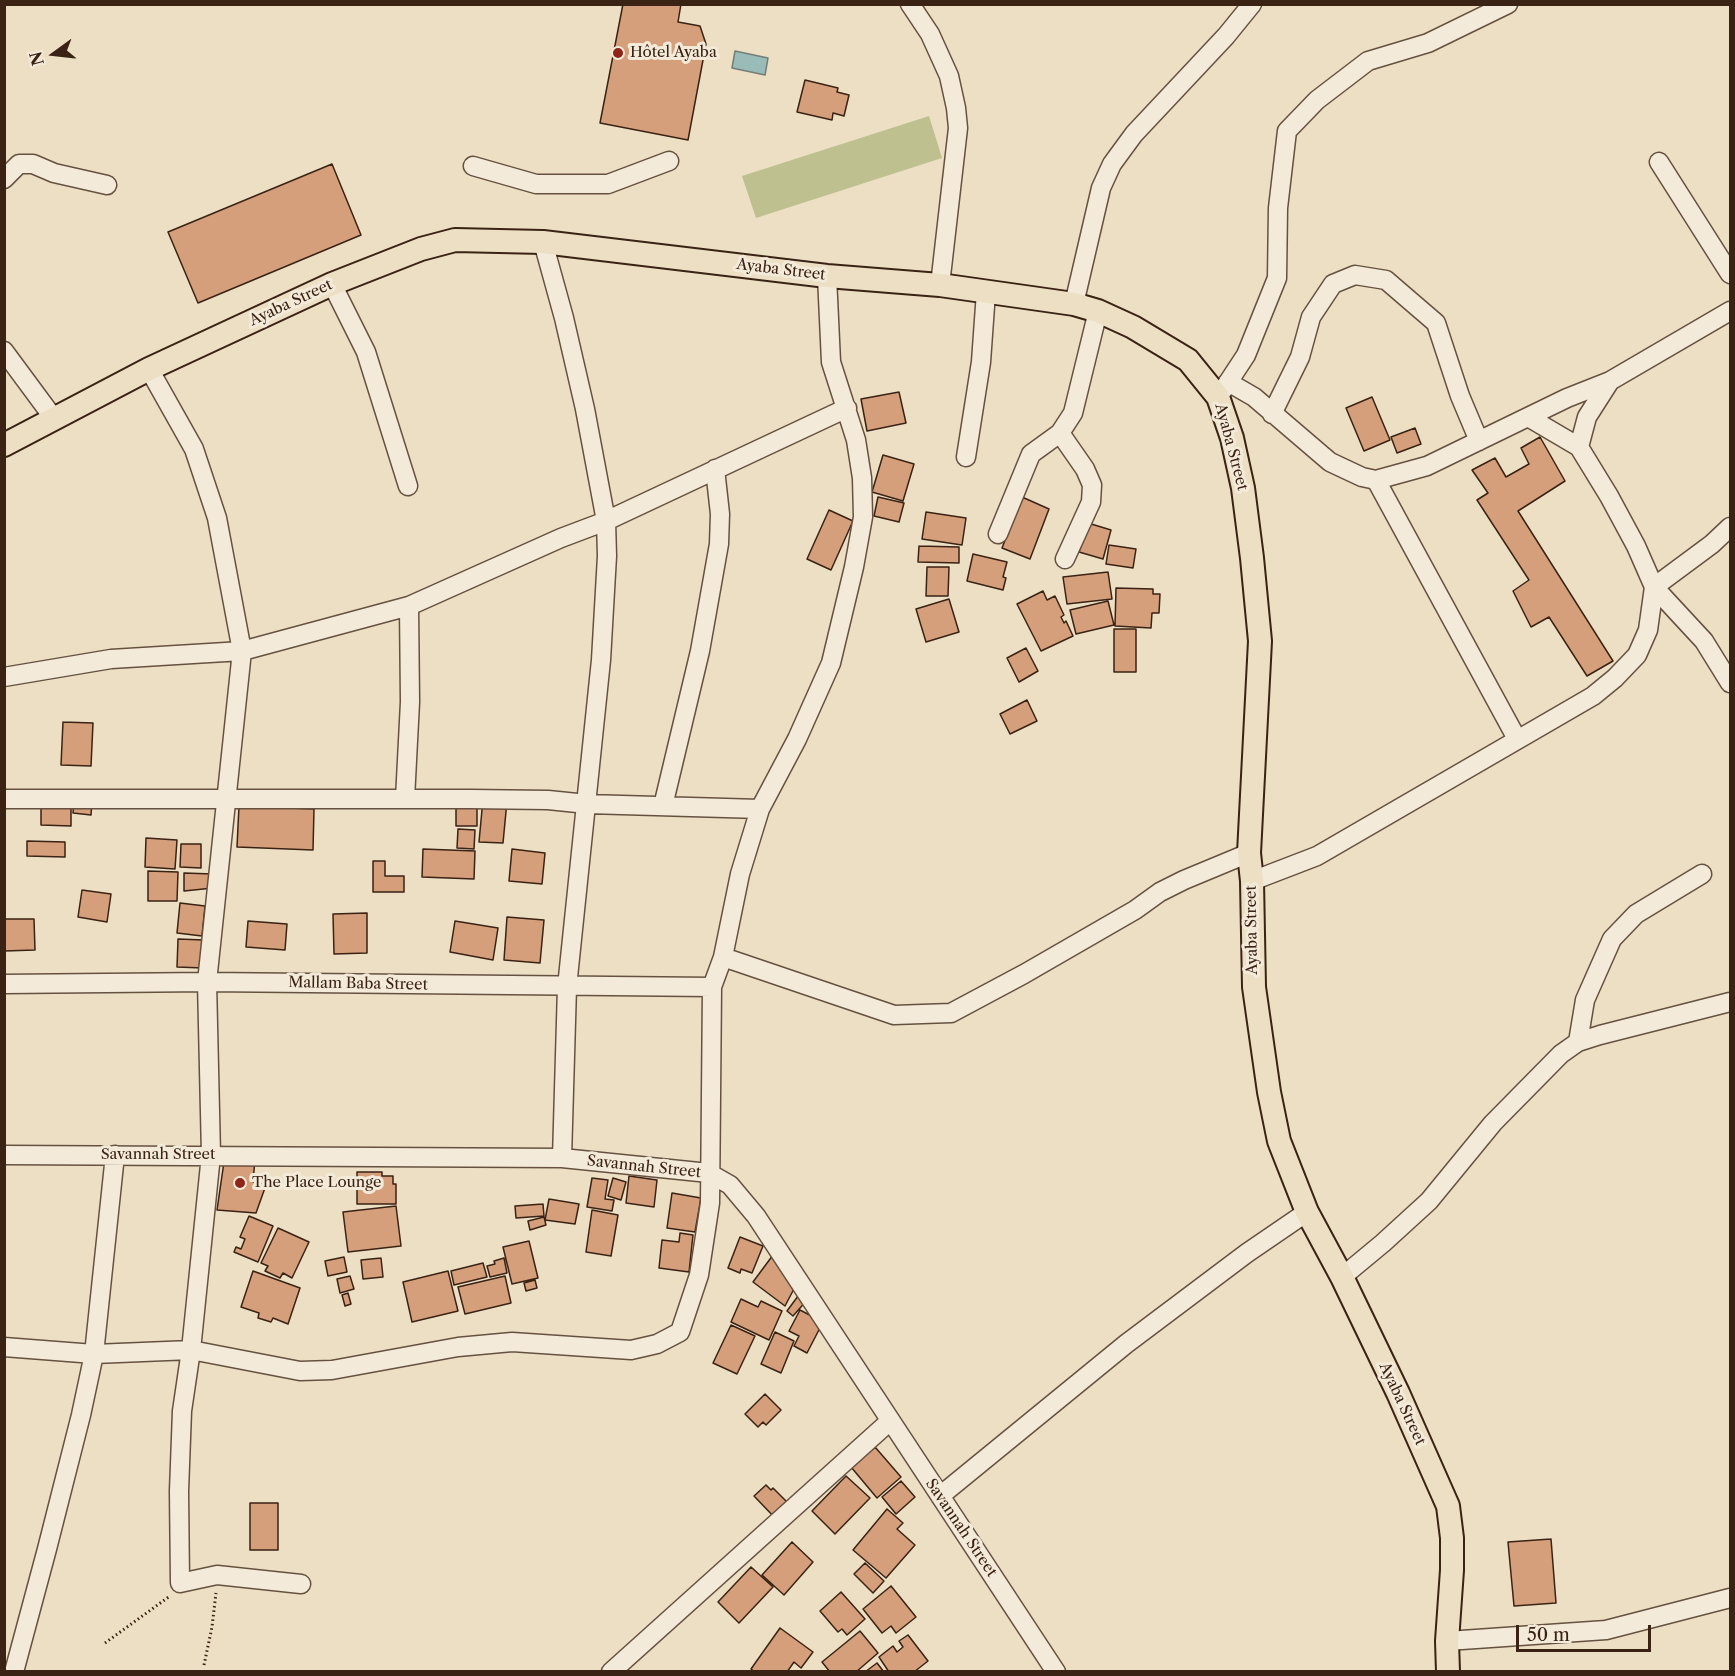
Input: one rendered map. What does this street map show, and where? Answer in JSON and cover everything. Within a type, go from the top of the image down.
[{"type":"main road","name":"Ayaba Street","points":[[4,445],[149,369],[332,284],[421,249],[455,240],[543,242],[827,276],[940,285],[1074,304],[1098,311],[1133,327],[1188,360],[1223,390],[1243,488],[1260,641],[1249,853],[1252,881],[1254,987],[1269,1092],[1279,1141],[1307,1212],[1342,1277],[1398,1393],[1448,1506],[1452,1538],[1447,1641],[1448,1671]]},
{"type":"street","points":[[910,4],[930,34],[949,76],[956,108],[958,128],[940,285]]},
{"type":"street","points":[[1074,304],[1101,189],[1112,164],[1134,134],[1226,36],[1252,4]]},
{"type":"street","points":[[1508,4],[1428,43],[1368,62],[1317,99],[1287,131],[1278,208],[1277,278],[1246,354],[1223,390],[1254,397],[1330,462],[1362,477],[1376,480],[1427,466],[1527,417],[1610,381],[1731,311]]},
{"type":"street","points":[[473,166],[536,184],[608,184],[669,160]]},
{"type":"street","points":[[1659,162],[1731,274]]},
{"type":"street","points":[[4,179],[19,164],[33,164],[54,173],[107,184]]},
{"type":"street","points":[[543,242],[564,318],[585,409],[606,521],[606,599],[567,987],[562,1158]]},
{"type":"street","points":[[1272,414],[1300,357],[1311,317],[1333,284],[1355,275],[1386,279],[1436,323],[1460,396],[1479,441]]},
{"type":"street","points":[[4,1347],[94,1354],[190,1350],[300,1371],[332,1370],[458,1347],[512,1342],[631,1350],[657,1344],[680,1332],[699,1275],[710,1203],[712,987],[723,957],[740,874],[759,809],[797,739],[831,663],[854,567],[863,517],[862,478],[856,440],[831,362],[827,276]]},
{"type":"street","points":[[332,284],[366,352],[408,486]]},
{"type":"street","points":[[966,457],[981,362],[986,292]]},
{"type":"street","points":[[998,534],[1031,454],[1060,433],[1073,413],[1098,311]]},
{"type":"street","points":[[4,351],[55,420]]},
{"type":"street","points":[[149,369],[194,450],[217,518],[242,651],[207,982],[211,1155],[182,1411],[179,1491],[180,1583],[217,1575],[301,1584]]},
{"type":"street","points":[[1579,447],[1587,417],[1610,381]]},
{"type":"street","points":[[4,676],[111,659],[242,651],[410,606],[561,538],[606,521],[847,408]]},
{"type":"street","points":[[1527,417],[1579,447],[1610,495],[1653,587],[1704,641],[1731,683]]},
{"type":"street","points":[[1060,433],[1085,469],[1092,485],[1091,502],[1065,559]]},
{"type":"street","points":[[663,807],[700,651],[719,544],[720,514],[715,469]]},
{"type":"street","points":[[1376,480],[1517,739]]},
{"type":"street","points":[[1252,881],[1317,856],[1593,696],[1616,678],[1637,654],[1648,630],[1653,587],[1712,544],[1731,527]]},
{"type":"street","points":[[405,799],[410,702],[410,606]]},
{"type":"street","points":[[4,799],[548,800],[587,804],[759,809]]},
{"type":"street","points":[[723,957],[894,1015],[951,1013],[1044,963],[1184,880],[1249,853]]},
{"type":"street","points":[[1578,1042],[1585,1000],[1612,939],[1636,914],[1702,874]]},
{"type":"street","name":"Mallam Baba Street","points":[[4,984],[207,982],[712,987]]},
{"type":"street","points":[[1342,1277],[1429,1201],[1493,1123],[1561,1054],[1578,1042],[1731,1002]]},
{"type":"street","name":"Savannah Street","points":[[4,1155],[562,1158],[709,1173],[730,1185],[756,1216],[1056,1671]]},
{"type":"street","points":[[14,1671],[56,1516],[94,1354],[115,1155]]},
{"type":"street","points":[[940,1496],[1126,1344],[1247,1253],[1307,1212]]},
{"type":"street","points":[[611,1671],[890,1421]]},
{"type":"street","points":[[1447,1641],[1606,1630],[1731,1598]]},
{"type":"path","points":[[204,1665],[212,1627],[217,1575]]},
{"type":"path","points":[[105,1643],[162,1603],[180,1583]]},
{"type":"green space","points":[[929,116],[942,158],[756,218],[742,176]]},
{"type":"water","points":[[735,51],[768,58],[765,75],[732,68]]},
{"type":"building","points":[[623,4],[681,4],[678,22],[700,26],[706,44],[688,140],[600,123]]},
{"type":"building","points":[[805,80],[838,88],[837,92],[849,95],[844,116],[833,113],[832,120],[797,112]]},
{"type":"building","points":[[332,164],[361,235],[198,303],[168,232]]},
{"type":"building","points":[[899,392],[906,423],[867,431],[861,399]]},
{"type":"building","points":[[1372,397],[1390,440],[1364,451],[1346,408]]},
{"type":"building","points":[[1415,428],[1421,444],[1397,453],[1391,437]]},
{"type":"building","points":[[1540,437],[1565,481],[1518,511],[1613,661],[1587,676],[1549,617],[1531,627],[1513,591],[1529,580],[1477,500],[1488,493],[1472,470],[1495,458],[1506,477],[1529,464],[1521,448]]},
{"type":"building","points":[[883,455],[914,464],[903,501],[872,492]]},
{"type":"building","points":[[878,497],[904,503],[899,522],[874,516]]},
{"type":"building","points":[[1022,497],[1049,509],[1030,559],[1002,548]]},
{"type":"building","points":[[829,510],[853,521],[831,570],[807,559]]},
{"type":"building","points":[[926,512],[966,518],[962,545],[922,539]]},
{"type":"building","points":[[1088,523],[1111,530],[1103,559],[1079,552]]},
{"type":"building","points":[[1109,545],[1136,549],[1133,568],[1106,564]]},
{"type":"building","points":[[919,546],[959,547],[959,563],[918,562]]},
{"type":"building","points":[[973,554],[1007,562],[1003,577],[1006,578],[1003,590],[967,581]]},
{"type":"building","points":[[927,567],[949,567],[948,596],[926,596]]},
{"type":"building","points":[[1108,572],[1112,599],[1067,604],[1063,577]]},
{"type":"building","points":[[1116,588],[1153,589],[1153,594],[1160,594],[1159,613],[1152,613],[1151,628],[1115,626]]},
{"type":"building","points":[[1043,591],[1047,600],[1055,596],[1064,615],[1061,617],[1064,623],[1066,621],[1073,636],[1041,651],[1017,604]]},
{"type":"building","points":[[949,599],[959,632],[926,642],[916,609]]},
{"type":"building","points":[[1108,601],[1114,625],[1076,634],[1070,610]]},
{"type":"building","points":[[1114,629],[1136,629],[1136,672],[1114,672]]},
{"type":"building","points":[[1026,648],[1038,671],[1019,682],[1007,658]]},
{"type":"building","points":[[1027,700],[1037,721],[1010,734],[1000,714]]},
{"type":"building","points":[[63,722],[93,723],[91,766],[61,765]]},
{"type":"building","points":[[74,799],[92,801],[91,815],[73,813]]},
{"type":"building","points":[[483,799],[507,801],[503,843],[479,842]]},
{"type":"building","points":[[456,804],[477,804],[477,826],[456,826]]},
{"type":"building","points":[[41,806],[71,806],[71,826],[41,825]]},
{"type":"building","points":[[239,806],[314,809],[313,850],[237,847]]},
{"type":"building","points":[[458,829],[475,830],[474,849],[457,848]]},
{"type":"building","points":[[146,838],[177,840],[175,869],[145,867]]},
{"type":"building","points":[[27,841],[65,842],[65,857],[27,856]]},
{"type":"building","points":[[181,844],[201,844],[201,868],[180,867]]},
{"type":"building","points":[[423,849],[475,851],[474,879],[422,877]]},
{"type":"building","points":[[512,849],[545,853],[542,884],[509,881]]},
{"type":"building","points":[[373,861],[385,861],[385,876],[404,876],[404,892],[373,892]]},
{"type":"building","points":[[148,871],[178,872],[177,901],[148,901]]},
{"type":"building","points":[[184,873],[213,874],[213,888],[184,891]]},
{"type":"building","points":[[82,890],[111,894],[107,922],[78,917]]},
{"type":"building","points":[[180,903],[205,906],[202,936],[177,933]]},
{"type":"building","points":[[367,913],[367,953],[334,954],[333,914]]},
{"type":"building","points":[[507,917],[544,920],[540,963],[504,960]]},
{"type":"building","points":[[4,919],[34,919],[35,950],[4,951]]},
{"type":"building","points":[[248,921],[287,924],[285,950],[246,947]]},
{"type":"building","points":[[455,921],[498,928],[493,960],[450,952]]},
{"type":"building","points":[[178,939],[204,940],[203,968],[177,967]]},
{"type":"building","name":"The Place Lounge","points":[[225,1155],[255,1159],[253,1182],[266,1185],[256,1213],[217,1210]]},
{"type":"building","points":[[357,1172],[382,1172],[382,1176],[393,1176],[393,1184],[396,1184],[396,1204],[357,1204]]},
{"type":"building","points":[[629,1176],[657,1180],[654,1207],[626,1203]]},
{"type":"building","points":[[592,1178],[608,1180],[605,1199],[614,1200],[612,1211],[587,1207]]},
{"type":"building","points":[[613,1178],[626,1182],[621,1200],[608,1196]]},
{"type":"building","points":[[672,1193],[701,1198],[695,1232],[667,1228]]},
{"type":"building","points":[[549,1199],[579,1204],[575,1224],[545,1220]]},
{"type":"building","points":[[543,1204],[544,1216],[516,1218],[515,1206]]},
{"type":"building","points":[[396,1206],[401,1246],[348,1252],[343,1212]]},
{"type":"building","points":[[592,1210],[618,1215],[611,1256],[586,1252]]},
{"type":"building","points":[[249,1216],[273,1226],[258,1262],[234,1252],[236,1247],[241,1249],[245,1239],[240,1237]]},
{"type":"building","points":[[544,1217],[546,1225],[530,1230],[528,1221]]},
{"type":"building","points":[[278,1228],[309,1242],[292,1278],[283,1273],[280,1278],[265,1271],[268,1266],[261,1263]]},
{"type":"building","points":[[680,1233],[693,1235],[689,1272],[659,1268],[662,1240],[679,1242]]},
{"type":"building","points":[[740,1237],[763,1246],[752,1273],[741,1269],[740,1273],[728,1268]]},
{"type":"building","points":[[529,1241],[538,1278],[512,1284],[503,1247]]},
{"type":"building","points":[[773,1255],[796,1285],[785,1306],[753,1282]]},
{"type":"building","points":[[344,1257],[347,1272],[328,1276],[325,1261]]},
{"type":"building","points":[[381,1258],[383,1277],[363,1279],[361,1260]]},
{"type":"building","points":[[504,1258],[507,1273],[490,1277],[487,1266]]},
{"type":"building","points":[[483,1263],[487,1277],[454,1285],[451,1271]]},
{"type":"building","points":[[253,1271],[300,1288],[288,1324],[273,1318],[271,1322],[258,1318],[259,1313],[241,1307]]},
{"type":"building","points":[[448,1271],[458,1311],[412,1322],[403,1282]]},
{"type":"building","points":[[350,1276],[354,1289],[340,1293],[337,1279]]},
{"type":"building","points":[[505,1276],[511,1303],[465,1314],[458,1287]]},
{"type":"building","points":[[535,1280],[537,1288],[526,1291],[524,1283]]},
{"type":"building","points":[[801,1292],[808,1299],[793,1316],[787,1311]]},
{"type":"building","points":[[348,1293],[351,1304],[345,1306],[342,1295]]},
{"type":"building","points":[[741,1299],[758,1307],[761,1301],[782,1311],[769,1340],[731,1322]]},
{"type":"building","points":[[800,1310],[823,1322],[807,1353],[794,1346],[799,1336],[789,1331]]},
{"type":"building","points":[[731,1325],[755,1336],[737,1374],[713,1363]]},
{"type":"building","points":[[775,1332],[794,1341],[781,1373],[761,1364]]},
{"type":"building","points":[[765,1394],[781,1410],[766,1425],[763,1422],[758,1427],[745,1414]]},
{"type":"building","points":[[875,1447],[901,1477],[877,1498],[851,1467]]},
{"type":"building","points":[[846,1476],[870,1498],[835,1534],[812,1511]]},
{"type":"building","points":[[901,1481],[915,1497],[896,1514],[882,1497]]},
{"type":"building","points":[[766,1485],[771,1490],[773,1488],[791,1506],[777,1520],[754,1496]]},
{"type":"building","points":[[250,1503],[278,1503],[278,1550],[250,1550]]},
{"type":"building","points":[[887,1509],[903,1523],[897,1529],[915,1545],[886,1578],[853,1550]]},
{"type":"building","points":[[1551,1539],[1556,1603],[1514,1606],[1508,1542]]},
{"type":"building","points":[[792,1542],[813,1562],[784,1595],[762,1575]]},
{"type":"building","points":[[865,1563],[884,1581],[873,1593],[854,1574]]},
{"type":"building","points":[[751,1567],[773,1587],[739,1623],[718,1602]]},
{"type":"building","points":[[891,1586],[916,1617],[896,1633],[891,1626],[882,1633],[863,1609]]},
{"type":"building","points":[[841,1592],[865,1619],[847,1635],[842,1629],[838,1632],[820,1611]]},
{"type":"building","points":[[780,1628],[813,1652],[801,1668],[794,1662],[787,1672],[755,1672],[751,1669]]},
{"type":"building","points":[[860,1631],[878,1653],[856,1672],[830,1672],[822,1662]]},
{"type":"building","points":[[908,1635],[928,1661],[914,1672],[889,1672],[879,1657],[893,1646],[897,1652],[903,1647],[899,1641]]},
{"type":"building","points":[[877,1663],[884,1672],[865,1672]]},
{"type":"place","name":"Hôtel Ayaba","points":[[618,53]]},
{"type":"place","name":"The Place Lounge","points":[[240,1183]]}]
